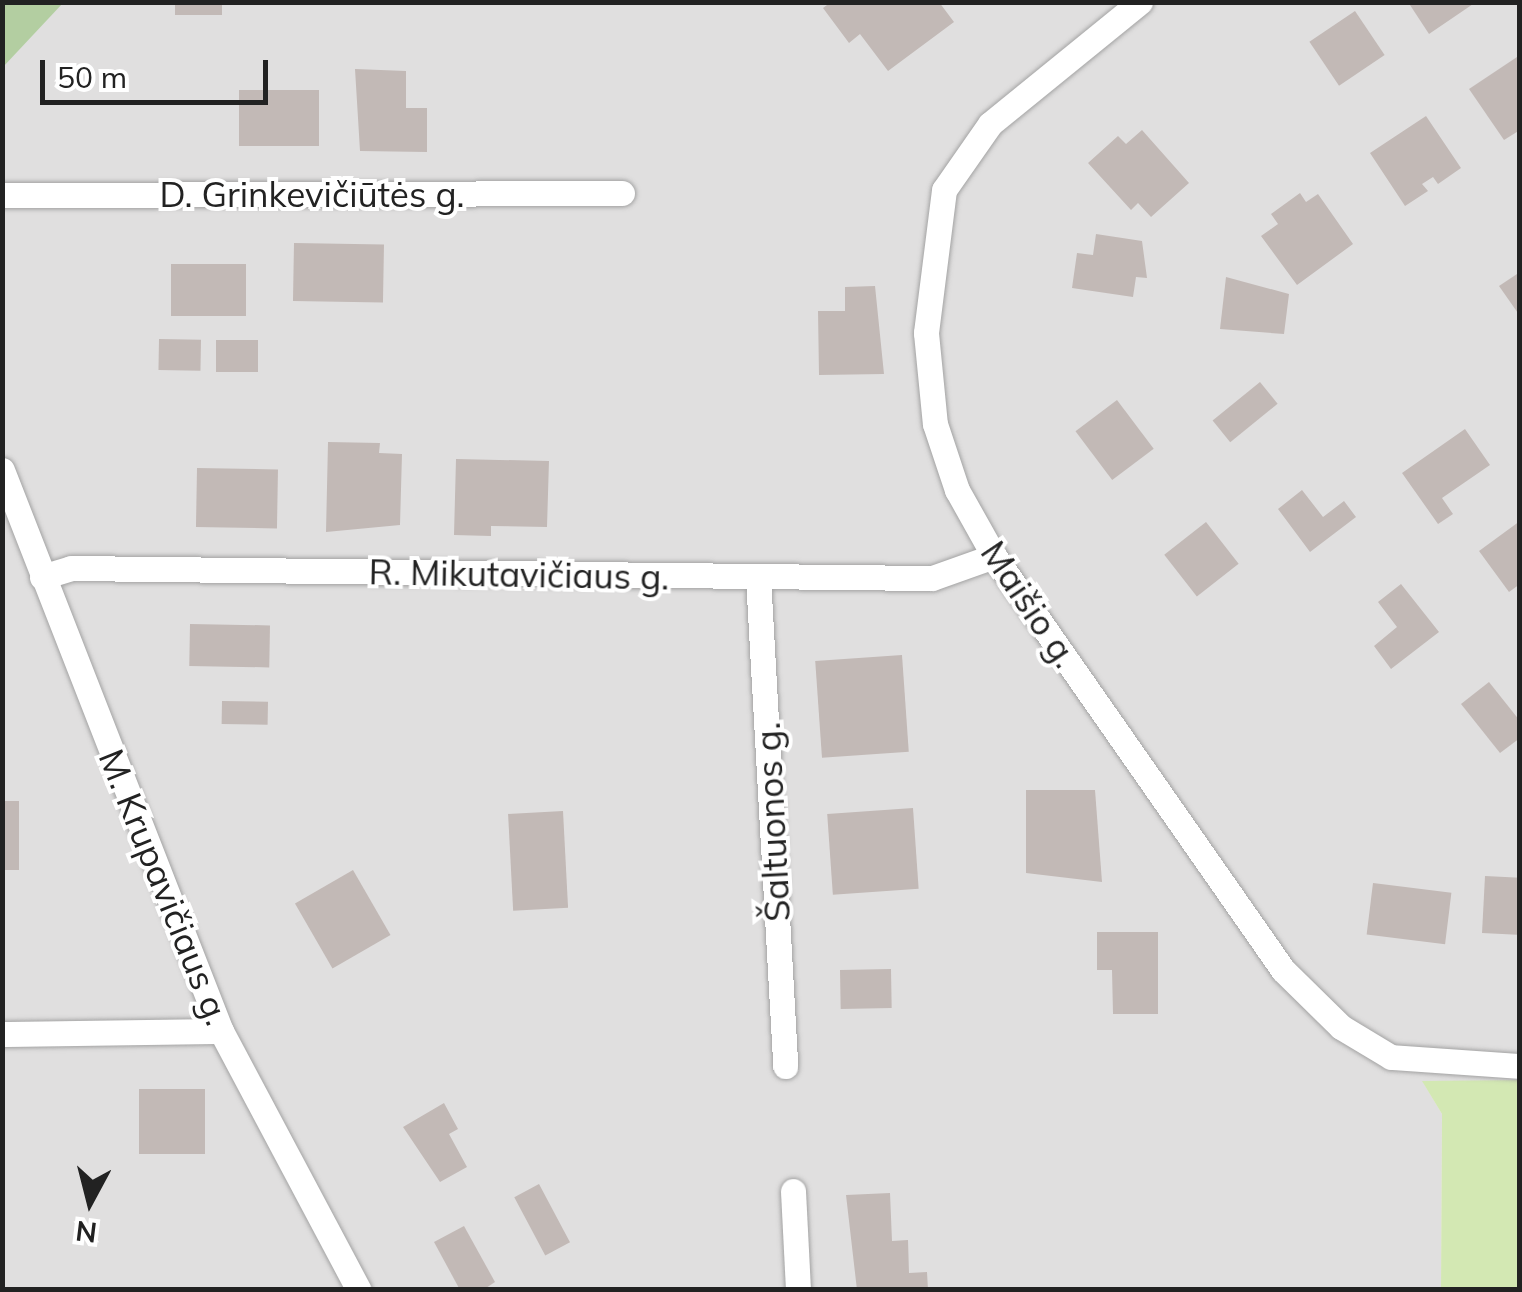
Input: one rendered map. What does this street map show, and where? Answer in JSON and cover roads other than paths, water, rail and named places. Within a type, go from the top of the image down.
[{"type":"street","name":"Maišio g.","points":[[1140,2],[990,124],[944,190],[926,332],[935,424],[957,490],[994,556],[1283,970],[1341,1028],[1391,1057],[1426,1065],[1520,1066]]},
{"type":"street","name":"D. Grinkevičiūtės g.","points":[[2,195],[622,192]]},
{"type":"street","name":"M. Krupavičiaus g.","points":[[2,470],[221,1031],[359,1290]]},
{"type":"street","name":"R. Mikutavičiaus g.","points":[[42,577],[71,568],[932,578],[994,556]]},
{"type":"street","name":"Šaltuonos g.","points":[[758,578],[786,1066]]},
{"type":"street","points":[[2,1034],[221,1031]]},
{"type":"street","points":[[793,1191],[798,1290]]}]
